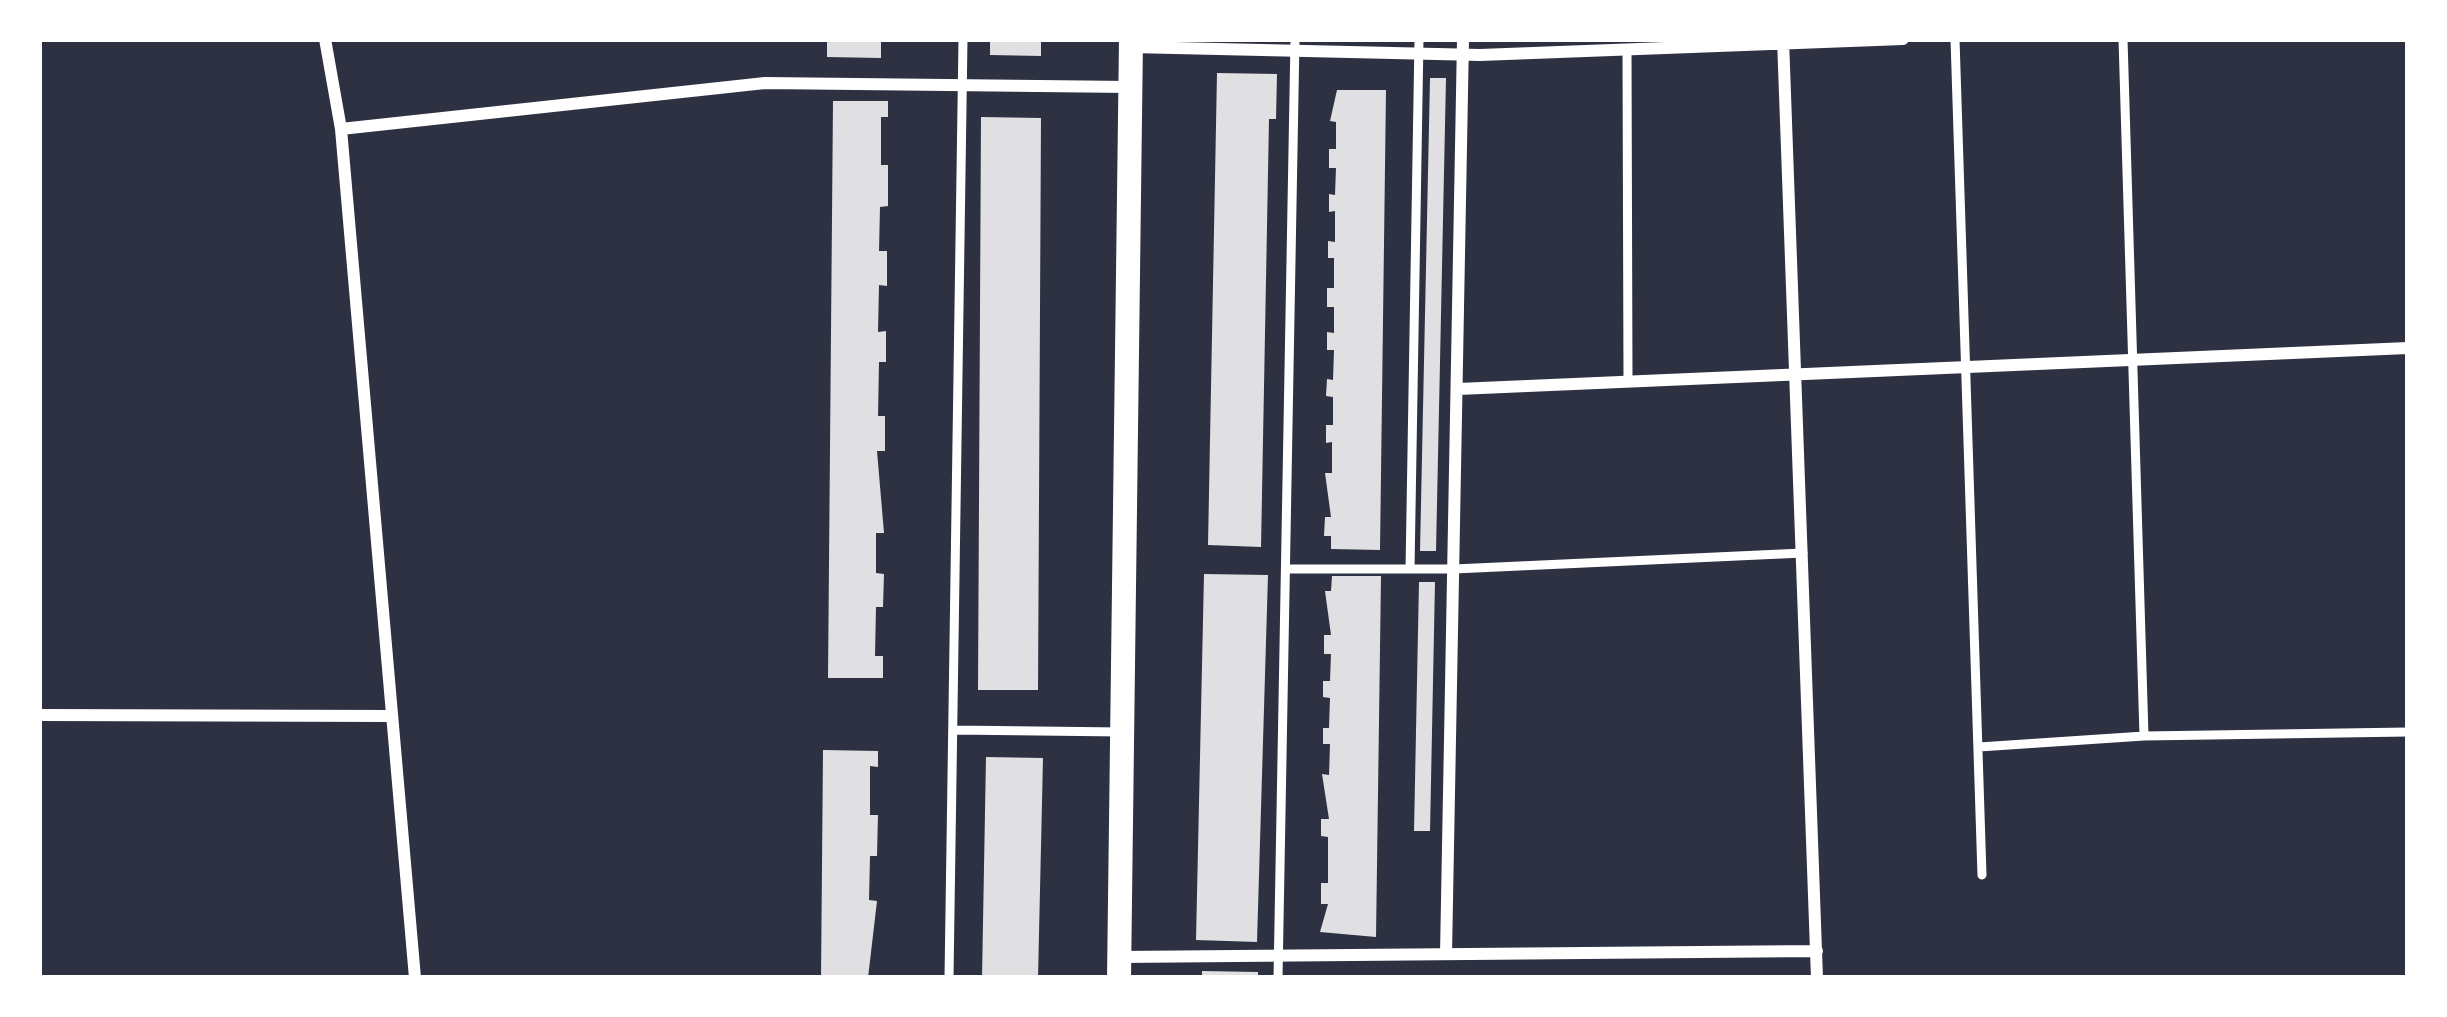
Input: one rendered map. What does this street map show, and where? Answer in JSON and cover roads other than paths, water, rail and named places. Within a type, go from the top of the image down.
[{"type":"main road","points":[[1120,967],[1131,43]]},
{"type":"street","points":[[325,39],[341,129],[415,978]]},
{"type":"street","points":[[1446,954],[1463,39]]},
{"type":"street","points":[[1131,43],[1419,46],[1462,55],[1903,39]]},
{"type":"street","points":[[1783,41],[1817,978]]},
{"type":"street","points":[[341,129],[765,82],[1131,88]]},
{"type":"street","points":[[1458,389],[2408,348]]},
{"type":"street","points":[[39,715],[392,716]]},
{"type":"street","points":[[1120,967],[1279,955],[1817,951]]},
{"type":"lane","points":[[949,978],[963,39]]},
{"type":"lane","points":[[1955,39],[1982,875]]},
{"type":"lane","points":[[2122,39],[2144,736]]},
{"type":"lane","points":[[1278,978],[1295,45]]},
{"type":"lane","points":[[1410,569],[1419,46]]},
{"type":"lane","points":[[1628,382],[1635,46]]},
{"type":"lane","points":[[1286,569],[1454,568],[1803,553]]},
{"type":"lane","points":[[953,730],[1123,732]]},
{"type":"lane","points":[[1979,747],[2144,736],[2408,732]]}]
